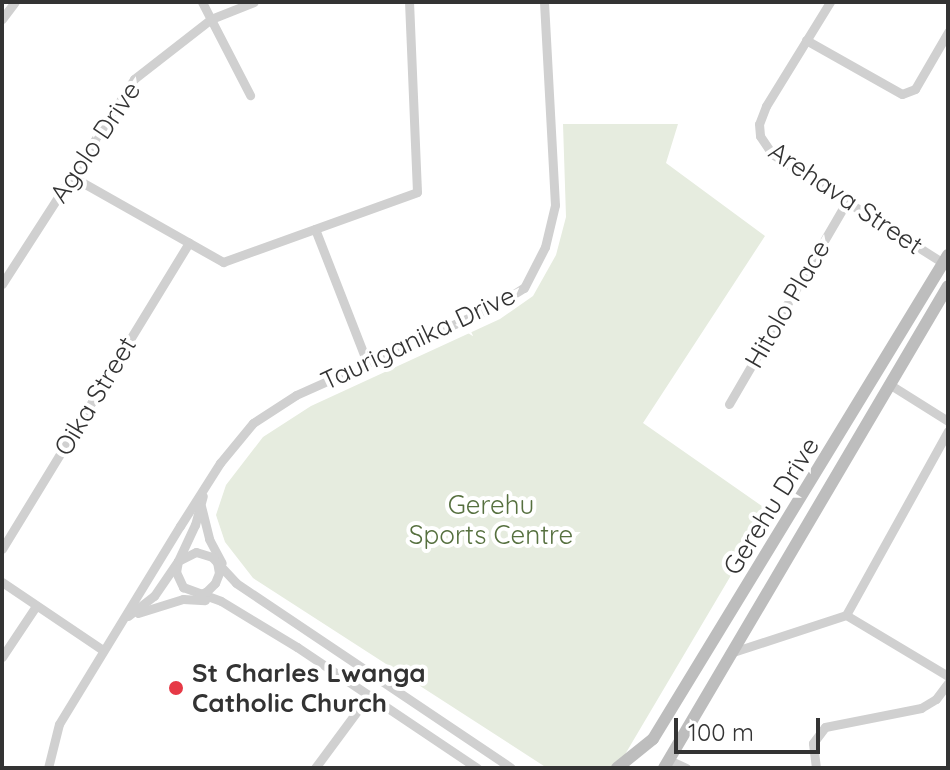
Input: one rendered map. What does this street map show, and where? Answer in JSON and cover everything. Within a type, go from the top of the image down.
[{"type":"street","points":[[2,19],[15,2]]},
{"type":"street","points":[[202,2],[250,95]]},
{"type":"street","name":"Agolo Drive","points":[[2,284],[134,79],[211,19],[254,2]]},
{"type":"street","points":[[71,176],[223,262],[417,192],[409,2]]},
{"type":"street","name":"Tauriganika Drive","points":[[48,768],[59,724],[205,487],[253,423],[296,395],[366,360],[493,307],[524,288],[545,247],[555,205],[544,2]]},
{"type":"street","name":"Arehava Street","points":[[830,2],[766,106],[758,131],[772,154],[846,203],[945,259]]},
{"type":"street","points":[[806,40],[902,94],[915,89],[948,32]]},
{"type":"street","name":"Hitolo Place","points":[[729,404],[846,203]]},
{"type":"street","points":[[315,229],[366,360]]},
{"type":"street","name":"Oika Street","points":[[2,549],[189,243]]},
{"type":"street","name":"Gerehu Drive","points":[[617,768],[653,739],[945,259]]},
{"type":"street","name":"Gerehu Drive","points":[[666,764],[948,286]]},
{"type":"street","points":[[889,384],[948,421]]},
{"type":"street","points":[[733,652],[846,615],[948,431]]},
{"type":"street","points":[[205,487],[201,509],[209,539],[236,583],[511,768]]},
{"type":"street","name":"Tauriganika Drive","points":[[123,621],[154,596],[178,561],[195,525],[205,487]]},
{"type":"street","points":[[227,571],[217,562],[196,552],[178,561],[176,572],[183,587],[221,601],[477,768]]},
{"type":"street","points":[[198,595],[215,583],[219,573],[217,562]]},
{"type":"street","points":[[2,582],[103,650]]},
{"type":"street","points":[[123,621],[183,599],[221,601]]},
{"type":"street","points":[[2,657],[36,606]]},
{"type":"street","points":[[846,615],[948,676]]},
{"type":"street","points":[[816,768],[813,743],[825,727],[921,708],[936,699],[948,683]]},
{"type":"street","points":[[315,768],[369,695]]},
{"type":"street","points":[[666,764],[686,768]]},
{"type":"green space","name":"Gerehu Sports Centre","points":[[563,124],[678,124],[666,163],[765,236],[643,423],[769,511],[617,768],[547,768],[253,578],[225,542],[216,515],[226,485],[263,437],[311,406],[500,319],[533,296],[556,255],[566,217]]},
{"type":"place","name":"St Charles Lwanga Catholic Church","points":[[176,688]]}]
